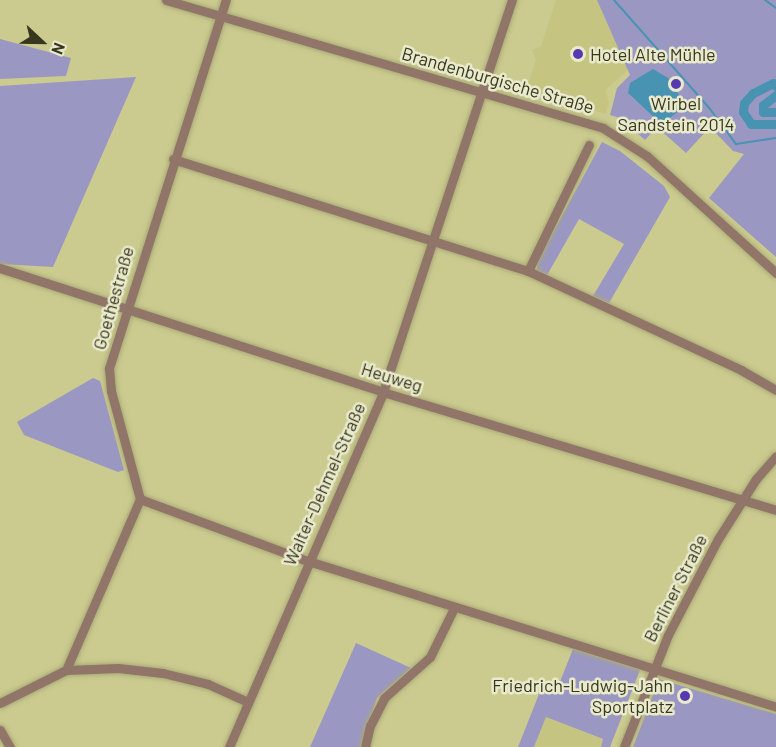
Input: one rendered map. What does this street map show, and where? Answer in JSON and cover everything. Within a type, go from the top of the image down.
[{"type":"street","name":"Brandenburgische Straße","points":[[166,0],[603,128],[626,140],[776,273]]},
{"type":"street","name":"Goethestraße","points":[[140,499],[111,391],[109,368],[172,159],[226,0]]},
{"type":"street","name":"Walter-Dehmel-Straße","points":[[229,747],[383,392],[512,0]]},
{"type":"street","points":[[528,271],[589,145]]},
{"type":"street","points":[[172,159],[528,271],[721,360],[776,390]]},
{"type":"street","name":"Heuweg","points":[[0,268],[127,306],[383,392],[776,510]]},
{"type":"street","name":"Berliner Straße","points":[[624,747],[654,669],[718,539],[743,499],[776,456]]},
{"type":"street","points":[[66,670],[140,499],[308,561],[776,707]]},
{"type":"street","points":[[365,747],[370,726],[384,698],[430,657],[454,608]]},
{"type":"street","points":[[0,703],[66,670],[118,668],[163,673],[208,684],[248,702]]},
{"type":"street","points":[[0,730],[10,747]]},
{"type":"shaded area","name":"Hotel Alte Mühle","points":[[556,0],[597,0],[604,11],[628,70],[605,90],[609,102],[606,114],[526,91],[536,59],[532,50],[541,46]]},
{"type":"shaded area","points":[[597,0],[776,0],[776,257],[709,198],[744,154],[733,151],[710,127],[686,153],[657,127],[645,140],[620,118],[610,115],[617,88],[630,75]]},
{"type":"shaded area","points":[[0,39],[71,58],[66,76],[0,79]]},
{"type":"shaded area","points":[[136,77],[53,267],[0,264],[0,86]]},
{"type":"shaded area","points":[[602,142],[620,151],[664,186],[670,197],[609,303],[593,296],[624,244],[579,219],[546,277],[537,270],[537,262]]},
{"type":"shaded area","points":[[93,378],[100,381],[124,470],[118,472],[24,435],[17,422]]},
{"type":"shaded area","points":[[356,643],[411,668],[377,698],[360,747],[310,747]]},
{"type":"shaded area","points":[[573,649],[640,670],[610,747],[601,747],[603,739],[546,717],[534,747],[518,747],[541,689],[555,694]]},
{"type":"shaded area","name":"Friedrich-Ludwig-Jahn Sportplatz","points":[[659,679],[776,714],[776,747],[633,747]]},
{"type":"shaded area","points":[[546,717],[604,740],[601,747],[534,747]]},
{"type":"water","points":[[653,69],[668,78],[683,101],[681,109],[665,122],[657,120],[628,93],[630,83]]},
{"type":"waterway","points":[[614,0],[710,109],[736,144],[776,138]]},
{"type":"waterway","points":[[765,0],[776,8]]},
{"type":"waterway","points":[[776,86],[773,83],[753,93],[744,103],[743,112],[751,124],[776,124]]},
{"type":"waterway","points":[[776,95],[763,105],[763,112],[776,112]]},
{"type":"place","name":"Hotel Alte Mühle","points":[[578,54]]},
{"type":"place","name":"Wirbel Sandstein 2014","points":[[676,84]]},
{"type":"place","name":"Friedrich-Ludwig-Jahn Sportplatz","points":[[685,696]]}]
